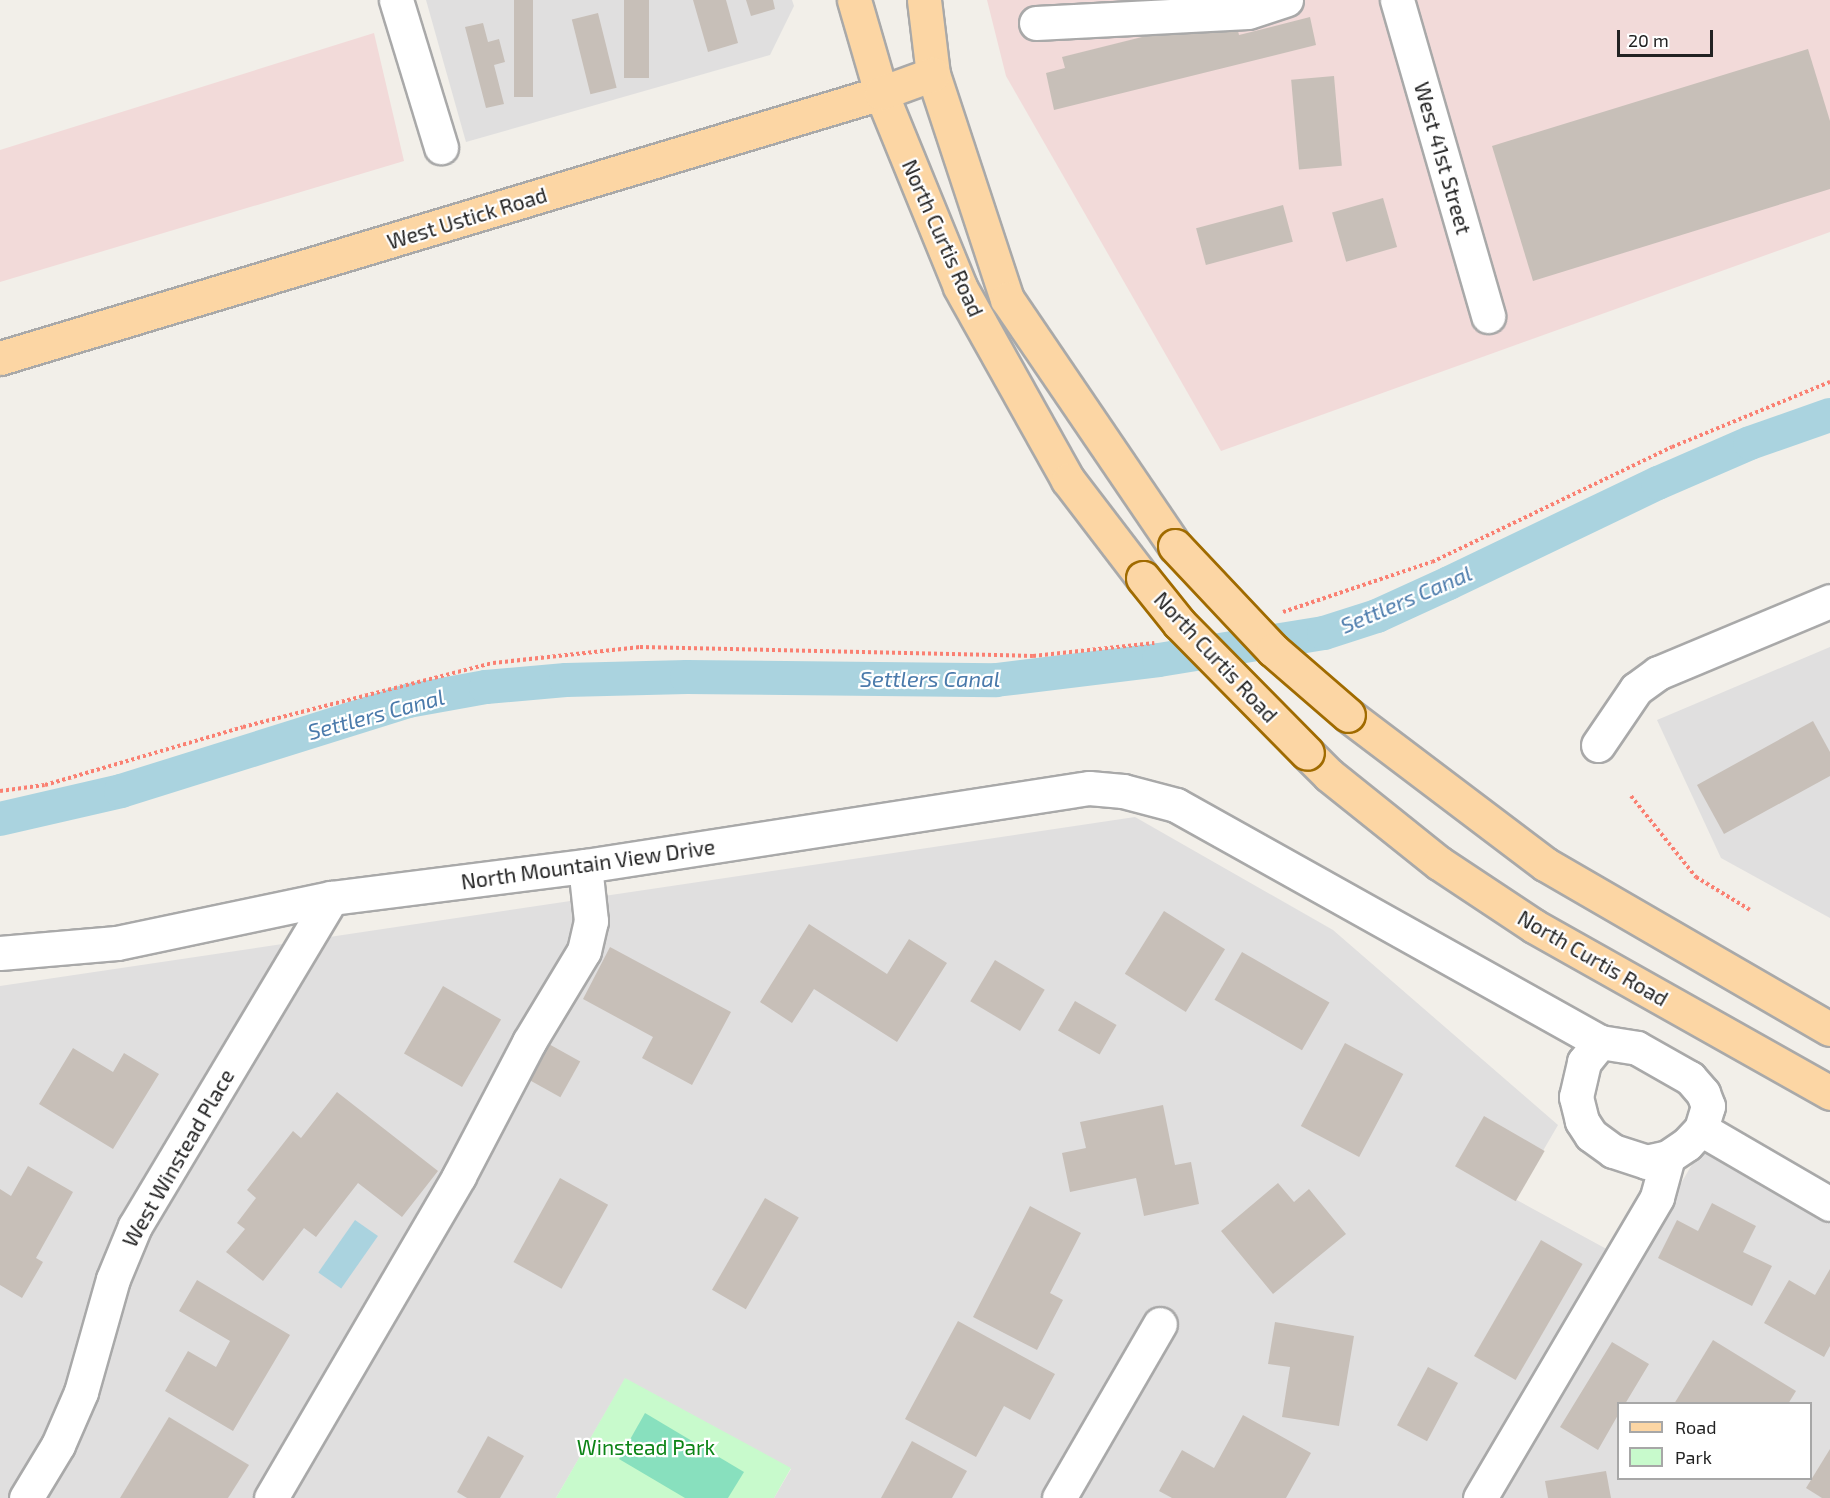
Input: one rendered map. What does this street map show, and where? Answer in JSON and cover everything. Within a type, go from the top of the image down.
[{"type":"main road","name":"North Curtis Road","points":[[854,0],[881,93],[960,287],[1068,480],[1179,623],[1329,776],[1439,862],[1534,926],[1830,1093]]},
{"type":"main road","name":"North Curtis Road","points":[[924,0],[933,74],[1007,299],[1175,546],[1273,650],[1348,715],[1545,864],[1830,1029]]},
{"type":"main road","name":"West Ustick Road","points":[[0,358],[881,93],[933,74]]},
{"type":"street","points":[[396,0],[441,147]]},
{"type":"street","points":[[1036,23],[1248,12],[1286,0]]},
{"type":"street","name":"West 41st Street","points":[[1397,0],[1488,316]]},
{"type":"street","points":[[1598,745],[1636,689],[1658,673],[1830,601]]},
{"type":"street","name":"North Mountain View Drive","points":[[0,953],[117,943],[331,897],[585,866],[1089,788],[1140,794],[1176,805],[1600,1042]]},
{"type":"street","points":[[271,1498],[459,1176],[529,1042],[584,951],[591,921],[585,866]]},
{"type":"street","name":"West Winstead Place","points":[[26,1498],[58,1445],[81,1392],[113,1279],[135,1226],[331,897]]},
{"type":"street","points":[[1600,1042],[1637,1048],[1690,1078],[1708,1106],[1701,1129],[1668,1157],[1647,1162],[1613,1151],[1591,1135],[1582,1121],[1576,1097],[1584,1062],[1600,1042]]},
{"type":"street","points":[[1701,1129],[1830,1204]]},
{"type":"street","points":[[1480,1498],[1657,1197],[1668,1157]]},
{"type":"street","points":[[1059,1498],[1160,1324]]},
{"type":"path","points":[[1275,614],[1432,562],[1672,447],[1830,382]]},
{"type":"path","points":[[0,790],[45,785],[243,727],[493,663],[640,646],[1033,656],[1161,642]]},
{"type":"path","points":[[1631,796],[1696,877],[1750,910]]},
{"type":"shaded area","points":[[426,0],[792,0],[794,6],[770,55],[466,142]]},
{"type":"shaded area","points":[[987,0],[1830,0],[1830,232],[1221,451],[1006,76]]},
{"type":"shaded area","points":[[374,33],[404,161],[0,282],[0,150]]},
{"type":"shaded area","points":[[1830,647],[1830,918],[1721,858],[1657,720]]},
{"type":"shaded area","points":[[1135,817],[1333,930],[1558,1125],[1515,1199],[1634,1264],[1701,1149],[1830,1220],[1830,1498],[774,1498],[791,1469],[625,1379],[556,1498],[0,1498],[0,986]]},
{"type":"green space","name":"Winstead Park","points":[[625,1378],[791,1468],[774,1498],[556,1498]]},
{"type":"green space","points":[[645,1413],[744,1472],[728,1498],[685,1498],[619,1459]]},
{"type":"water","points":[[355,1220],[378,1236],[341,1288],[318,1272]]},
{"type":"building","points":[[514,0],[533,0],[533,97],[514,97]]},
{"type":"building","points":[[624,0],[649,0],[649,78],[624,78]]},
{"type":"building","points":[[693,0],[726,0],[738,43],[708,52]]},
{"type":"building","points":[[746,0],[773,0],[775,9],[751,16]]},
{"type":"building","points":[[598,13],[617,88],[590,94],[572,20]]},
{"type":"building","points":[[1234,14],[1239,35],[1310,17],[1316,45],[1054,110],[1046,73],[1065,68],[1062,57]]},
{"type":"building","points":[[483,23],[488,42],[499,39],[505,62],[494,65],[504,104],[486,108],[465,27]]},
{"type":"building","points":[[1808,49],[1830,121],[1830,189],[1533,281],[1492,146]]},
{"type":"building","points":[[1334,76],[1342,166],[1299,169],[1291,80]]},
{"type":"building","points":[[1383,198],[1397,247],[1346,262],[1332,213]]},
{"type":"building","points":[[1283,205],[1293,242],[1206,265],[1196,228]]},
{"type":"building","points":[[1813,721],[1830,752],[1830,776],[1724,834],[1697,785]]},
{"type":"building","points":[[1164,911],[1225,949],[1186,1012],[1125,974]]},
{"type":"building","points":[[809,924],[887,974],[909,939],[947,963],[897,1042],[814,989],[792,1023],[760,1002]]},
{"type":"building","points":[[610,947],[731,1012],[692,1085],[642,1058],[653,1037],[583,999]]},
{"type":"building","points":[[1242,952],[1329,1002],[1302,1050],[1214,1000]]},
{"type":"building","points":[[995,960],[1045,990],[1020,1031],[970,1001]]},
{"type":"building","points":[[443,986],[501,1019],[462,1087],[404,1054]]},
{"type":"building","points":[[1075,1001],[1117,1025],[1100,1054],[1058,1030]]},
{"type":"building","points":[[547,1043],[580,1061],[560,1097],[527,1079]]},
{"type":"building","points":[[1345,1043],[1403,1074],[1359,1157],[1301,1126]]},
{"type":"building","points":[[73,1048],[113,1072],[124,1053],[159,1074],[113,1149],[39,1104]]},
{"type":"building","points":[[337,1092],[438,1171],[402,1217],[358,1183],[316,1237],[304,1228],[263,1281],[226,1252],[245,1229],[237,1223],[256,1198],[247,1190],[293,1131],[301,1138]]},
{"type":"building","points":[[1163,1105],[1175,1165],[1191,1162],[1199,1204],[1144,1216],[1136,1178],[1070,1192],[1062,1153],[1086,1148],[1080,1122]]},
{"type":"building","points":[[1484,1116],[1545,1151],[1516,1201],[1455,1166]]},
{"type":"building","points":[[28,1166],[73,1192],[36,1258],[43,1262],[22,1298],[0,1285],[0,1189],[11,1196]]},
{"type":"building","points":[[560,1178],[608,1205],[562,1289],[513,1262]]},
{"type":"building","points":[[1278,1183],[1294,1202],[1309,1189],[1346,1234],[1273,1294],[1221,1231]]},
{"type":"building","points":[[765,1198],[799,1218],[746,1309],[712,1290]]},
{"type":"building","points":[[1712,1203],[1756,1226],[1743,1252],[1772,1266],[1752,1306],[1658,1258],[1677,1220],[1698,1231]]},
{"type":"building","points":[[1030,1206],[1081,1233],[1050,1293],[1063,1300],[1037,1350],[973,1317]]},
{"type":"building","points":[[1541,1240],[1583,1264],[1516,1380],[1474,1356]]},
{"type":"building","points":[[1830,1269],[1830,1346],[1824,1357],[1764,1323],[1789,1280],[1815,1295]]},
{"type":"building","points":[[197,1280],[290,1335],[233,1431],[165,1391],[188,1351],[216,1367],[230,1341],[179,1311]]},
{"type":"building","points":[[958,1321],[1055,1374],[1030,1420],[1004,1406],[976,1457],[905,1419]]},
{"type":"building","points":[[1275,1322],[1354,1336],[1339,1426],[1282,1417],[1290,1367],[1268,1364]]},
{"type":"building","points":[[1713,1340],[1796,1391],[1789,1402],[1675,1402]]},
{"type":"building","points":[[1612,1342],[1649,1364],[1626,1402],[1617,1402],[1617,1417],[1598,1450],[1560,1427]]},
{"type":"building","points":[[1428,1367],[1458,1383],[1427,1441],[1397,1425]]},
{"type":"building","points":[[1243,1415],[1311,1453],[1286,1498],[1172,1498],[1159,1491],[1182,1450],[1214,1468]]},
{"type":"building","points":[[169,1417],[249,1465],[228,1498],[120,1498]]},
{"type":"building","points":[[488,1436],[524,1456],[500,1498],[467,1498],[457,1492]]},
{"type":"building","points":[[912,1441],[967,1471],[952,1498],[881,1498]]},
{"type":"building","points":[[1830,1449],[1830,1498],[1822,1498],[1806,1488]]},
{"type":"building","points":[[1606,1471],[1611,1498],[1548,1498],[1545,1481]]},
{"type":"waterway","name":"Settlers Canal","points":[[0,819],[121,791],[408,701],[486,687],[566,680],[687,677],[996,680],[1159,660],[1324,633],[1377,616],[1658,483],[1750,443],[1830,415]]}]
